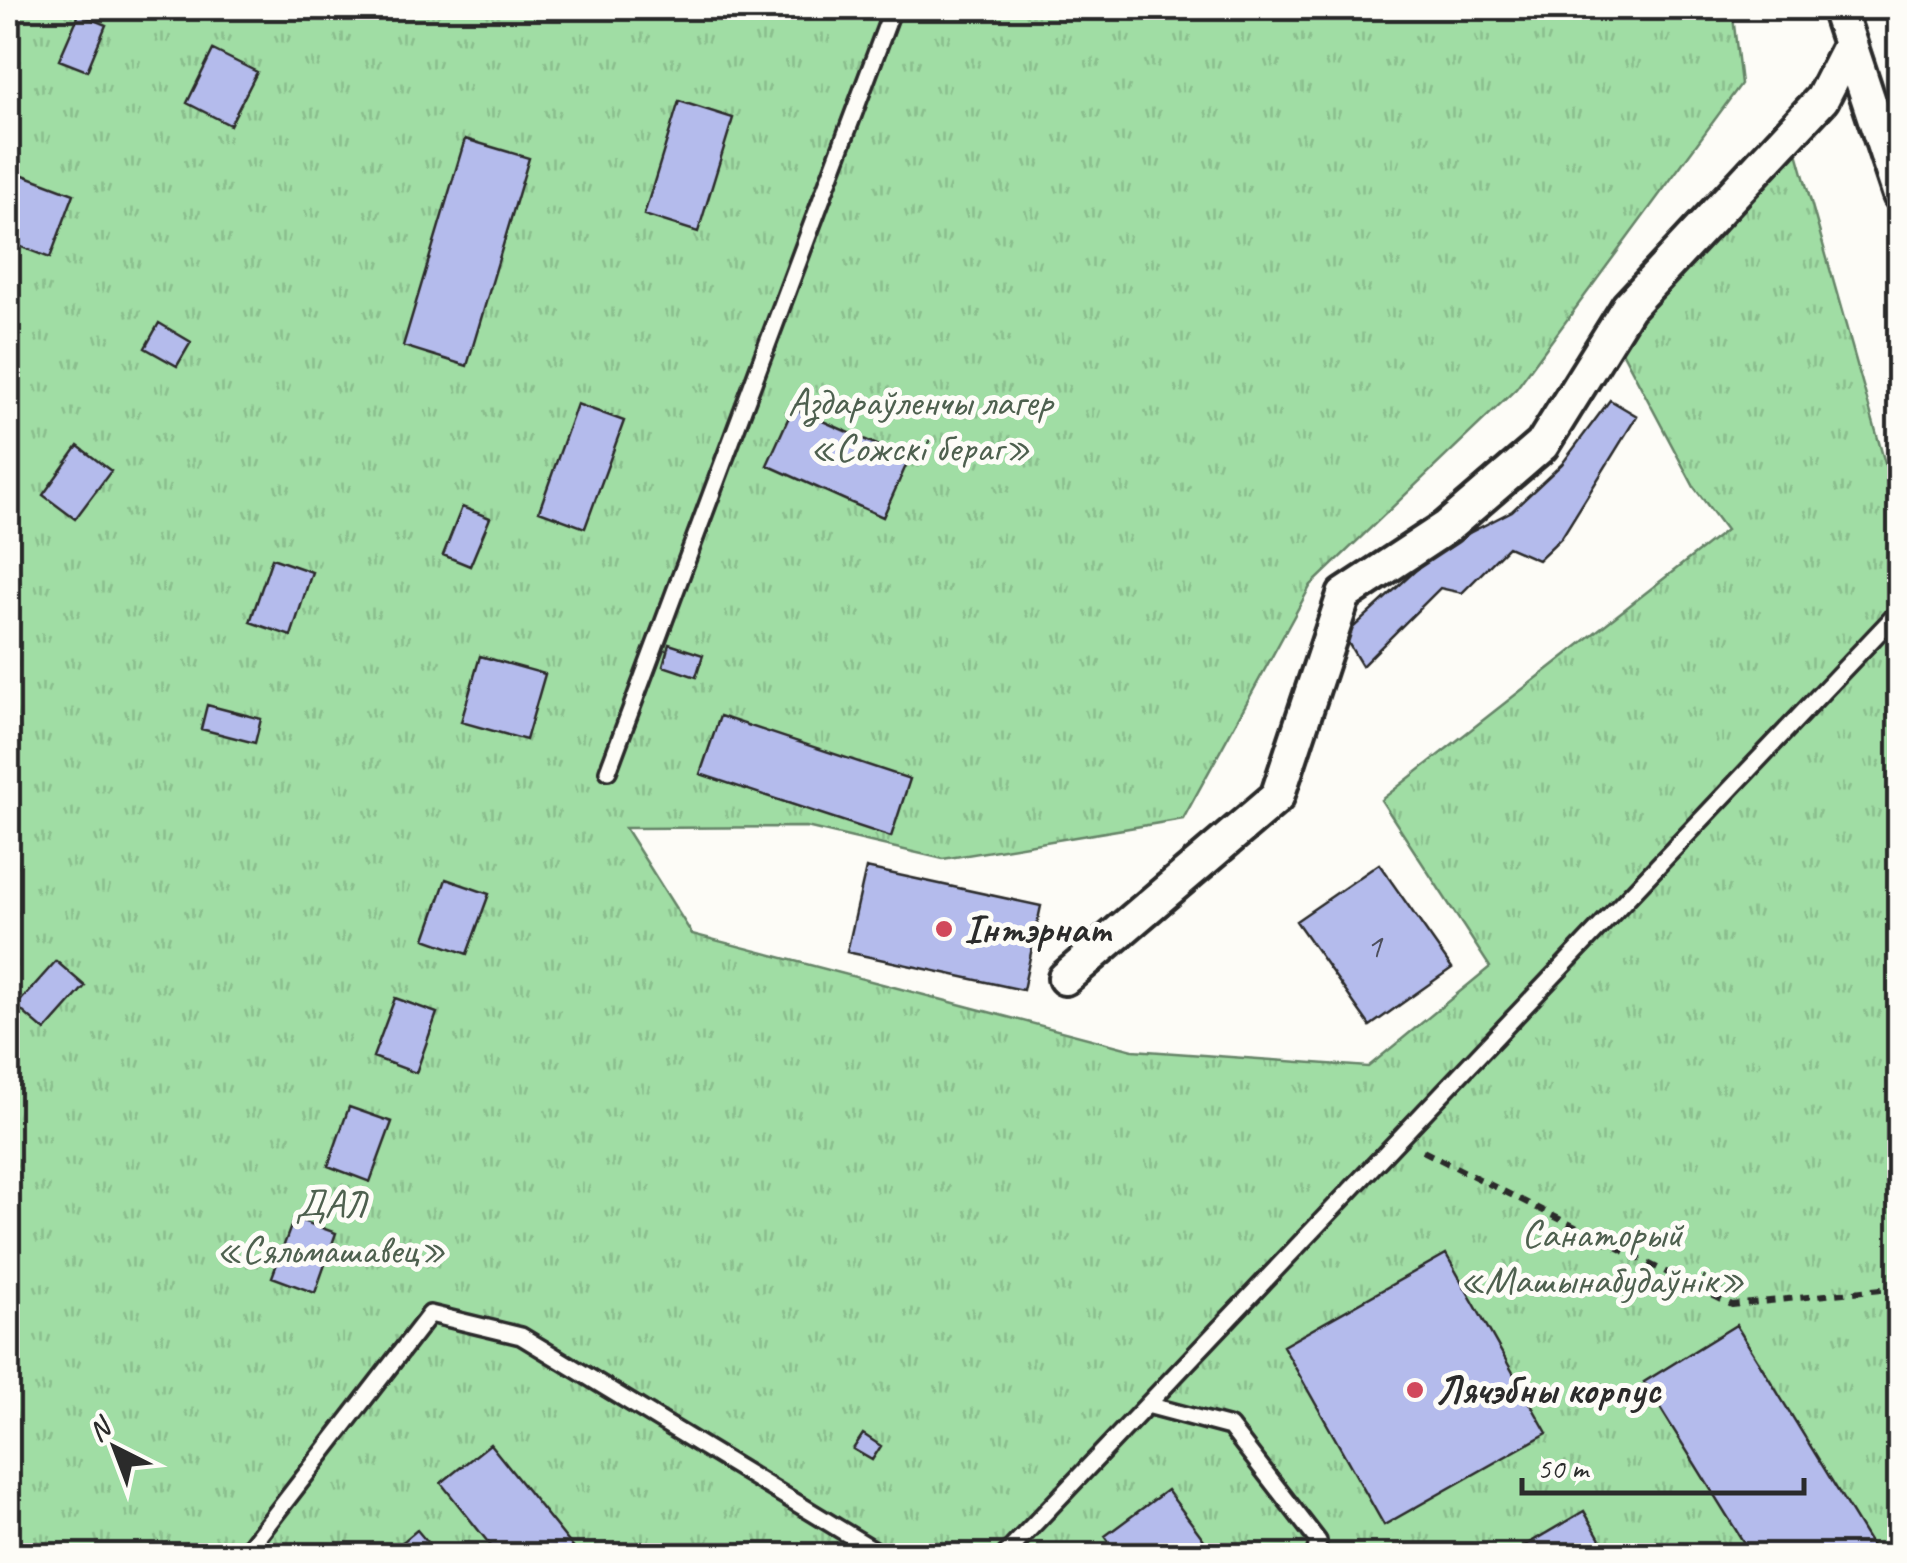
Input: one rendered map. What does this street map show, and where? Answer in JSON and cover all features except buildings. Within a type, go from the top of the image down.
[{"type":"street","points":[[1838,8],[1900,195]]},
{"type":"street","points":[[1065,978],[1276,797],[1344,595],[1447,527],[1542,446],[1628,307],[1822,99],[1850,44]]},
{"type":"lane","points":[[608,771],[892,8]]},
{"type":"lane","points":[[1004,1556],[1900,610]]},
{"type":"lane","points":[[243,1556],[430,1314],[521,1336],[884,1556]]},
{"type":"lane","points":[[1147,1405],[1230,1427],[1318,1541],[1315,1556]]},
{"type":"path","points":[[1398,1139],[1732,1305],[1900,1288]]},
{"type":"green space","points":[[8,8],[1732,8],[1741,84],[1516,389],[1311,585],[1183,819],[943,859],[806,827],[625,828],[692,934],[1133,1050],[1368,1067],[1490,967],[1381,800],[1726,530],[1694,487],[1615,338],[1796,149],[1899,513],[1899,1555],[8,1556]]},
{"type":"place","name":"Інтэрнат","points":[[944,929]]},
{"type":"place","name":"Лячэбны корпус","points":[[1415,1390]]},
{"type":"park label","name":"Аздараўленчы лагер «Сожскі бераг»","points":[[920,425]]},
{"type":"park label","name":"ДАЛ «Сяльмашавец»","points":[[331,1227]]},
{"type":"park label","name":"Санаторый «Машынабудаўнік»","points":[[1602,1257]]}]
